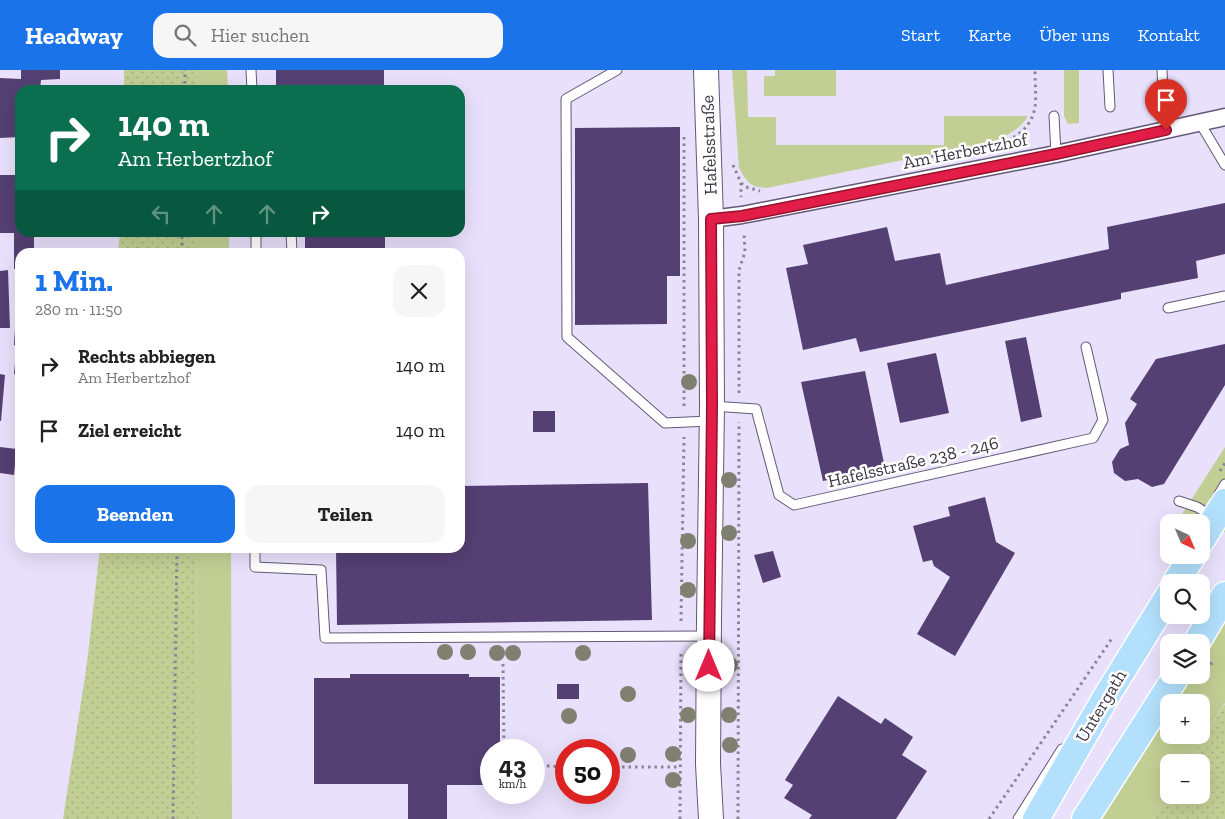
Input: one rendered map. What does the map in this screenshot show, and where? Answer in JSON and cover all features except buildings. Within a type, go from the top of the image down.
[{"type":"main road","name":"Hafelsstraße","points":[[706,70],[711,219],[712,413],[708,764],[711,819]]},
{"type":"main road","points":[[1210,521],[1216,508]]},
{"type":"main road","name":"Untergath","points":[[1178,574],[1186,564]]},
{"type":"main road","points":[[1210,638],[1225,595]]},
{"type":"main road","name":"Untergath","points":[[1036,819],[1160,601]]},
{"type":"main road","points":[[1085,819],[1185,684]]},
{"type":"street","name":"Am Herbertzhof","points":[[711,219],[742,216],[1056,154],[1225,117]]},
{"type":"lane","points":[[251,70],[252,85]]},
{"type":"lane","name":"Hafelsstraße 238 - 246","points":[[617,70],[566,99],[567,337],[665,423],[684,422],[712,413],[739,408],[756,409],[779,495],[794,505],[1093,438],[1104,420],[1086,347]]},
{"type":"lane","points":[[1108,70],[1110,107]]},
{"type":"lane","points":[[1162,70],[1166,130]]},
{"type":"lane","points":[[1054,116],[1056,154]]},
{"type":"lane","points":[[1200,123],[1225,165]]},
{"type":"lane","points":[[1168,308],[1225,296]]},
{"type":"lane","points":[[1180,502],[1197,507],[1216,508],[1225,484]]},
{"type":"lane","points":[[255,553],[255,567],[320,570],[325,638],[709,636]]},
{"type":"lane","points":[[1018,819],[1068,739]]},
{"type":"path","points":[[184,85],[185,70]]},
{"type":"path","points":[[917,160],[1011,139],[1020,133],[1032,119],[1035,111],[1035,70]]},
{"type":"path","points":[[680,819],[684,422],[684,136]]},
{"type":"path","points":[[732,164],[741,183],[745,252],[739,270],[738,819]]},
{"type":"path","points":[[741,183],[746,187],[763,192]]},
{"type":"path","points":[[173,819],[177,553]]},
{"type":"path","points":[[989,819],[1116,632]]},
{"type":"path","points":[[503,664],[504,739]]},
{"type":"path","points":[[620,767],[680,767]]},
{"type":"green space","points":[[124,70],[198,70],[197,85],[124,85]]},
{"type":"green space","points":[[198,70],[227,70],[228,85],[197,85]]},
{"type":"green space","points":[[732,70],[747,70],[748,117],[776,117],[776,145],[944,145],[944,116],[1028,116],[1017,128],[995,141],[767,188],[750,183],[739,168]]},
{"type":"green space","points":[[775,70],[836,70],[836,96],[764,96],[764,76],[775,76]]},
{"type":"green space","points":[[1064,70],[1079,70],[1079,123],[1068,124],[1064,116]]},
{"type":"green space","points":[[120,237],[194,237],[194,248],[118,248]]},
{"type":"green space","points":[[194,237],[229,237],[229,248],[194,248]]},
{"type":"green space","points":[[1225,447],[1225,532],[1210,534],[1210,514],[1182,514]]},
{"type":"green space","points":[[99,553],[196,553],[198,819],[63,819],[87,663]]},
{"type":"green space","points":[[196,553],[231,553],[232,819],[198,819]]},
{"type":"green space","points":[[1225,620],[1225,703],[1210,727],[1210,694],[1178,694],[1184,684],[1210,684],[1210,643]]},
{"type":"green space","points":[[1225,704],[1225,819],[1153,819],[1163,804],[1210,804],[1210,754],[1193,754],[1199,744],[1210,744],[1210,728]]},
{"type":"green space","points":[[1160,723],[1160,744],[1199,744],[1193,754],[1160,754],[1160,804],[1163,804],[1153,819],[1099,819]]},
{"type":"route","points":[[709,666],[712,456],[711,219],[742,216],[1056,154],[1166,130]]}]
